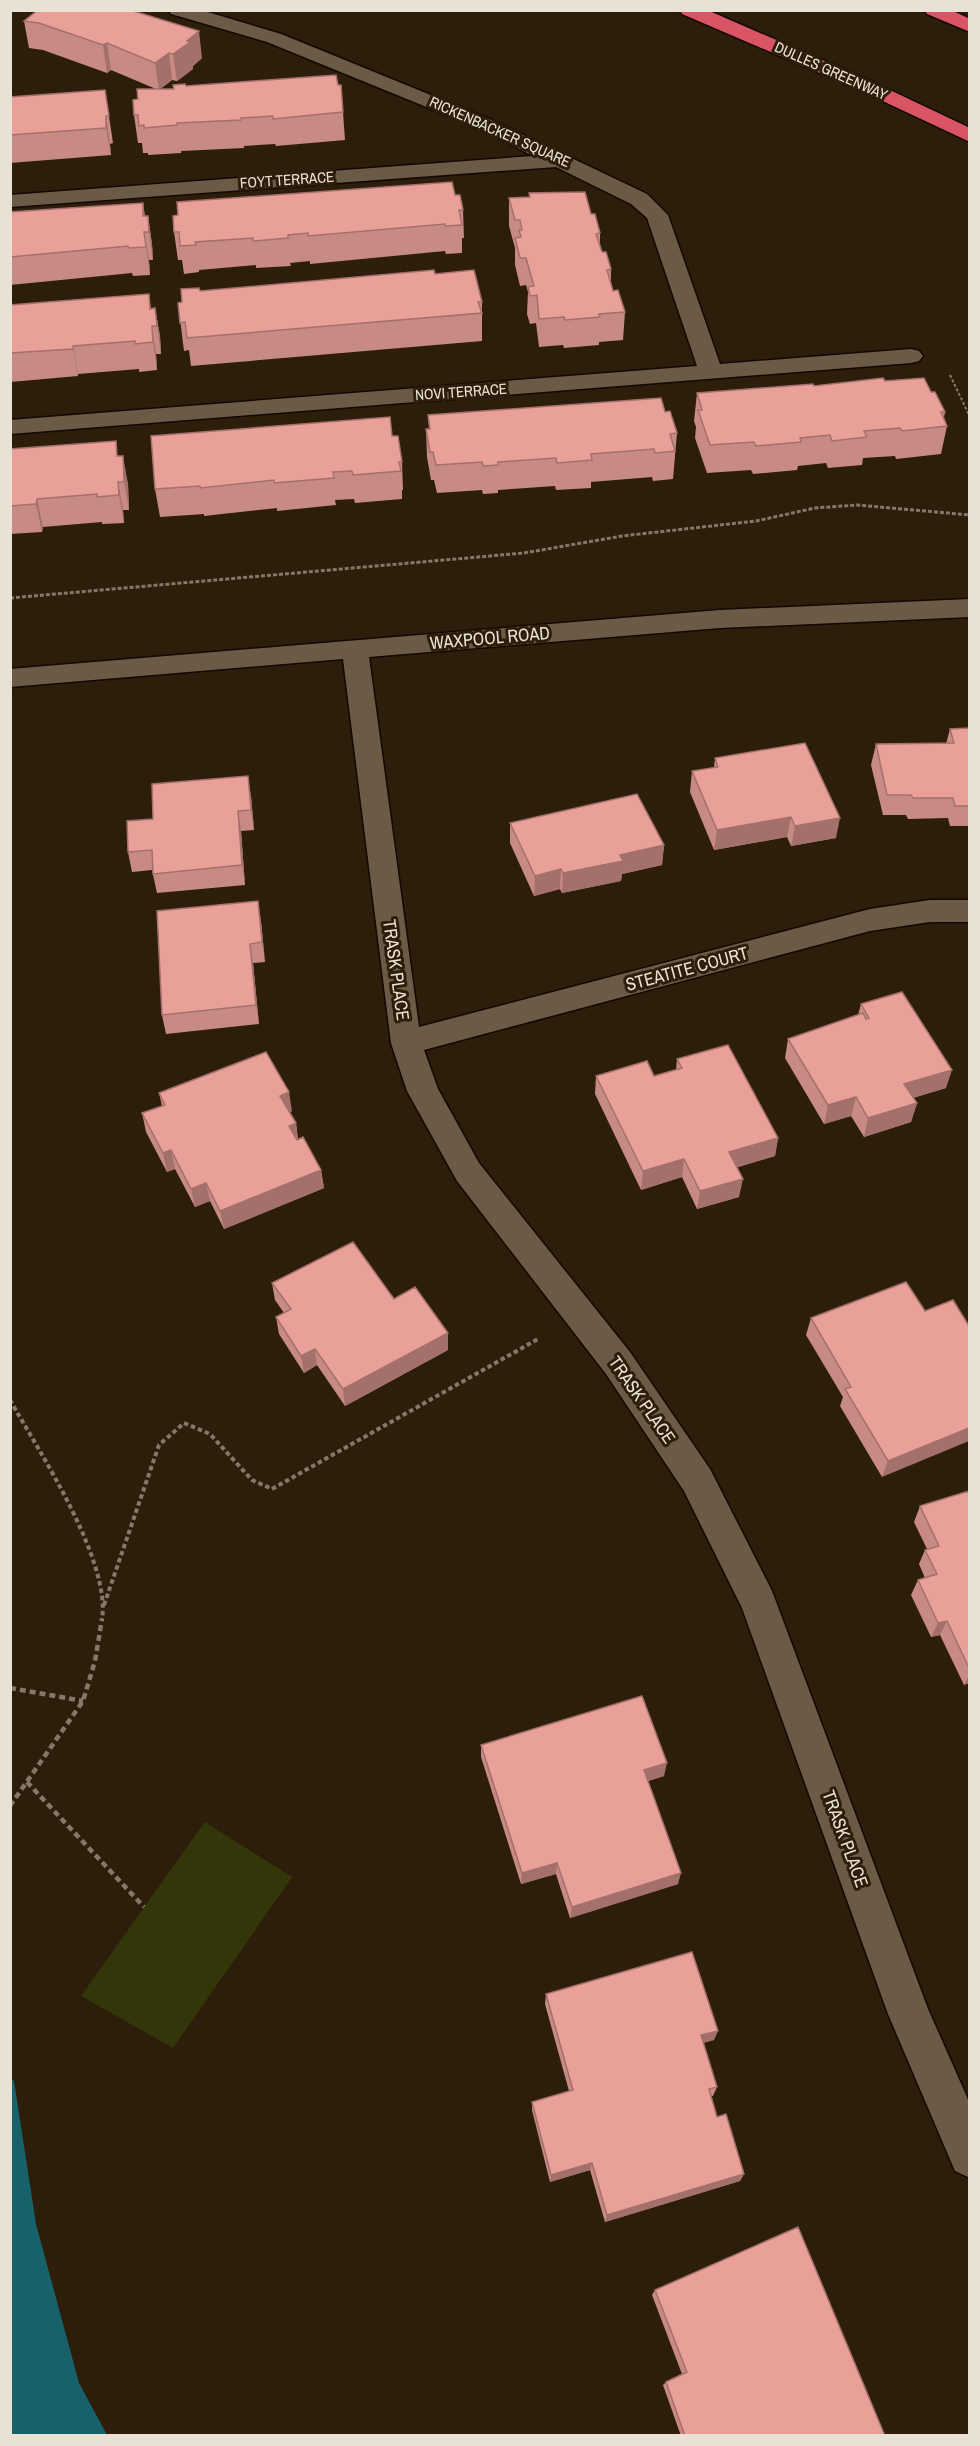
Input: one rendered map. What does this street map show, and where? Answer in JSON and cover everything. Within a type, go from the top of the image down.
[{"type":"highway","name":"DULLES GREENWAY","points":[[689,10],[864,85],[969,136]]},
{"type":"highway","points":[[934,10],[969,26]]},
{"type":"street","name":"RICKENBACKER SQUARE","points":[[178,10],[274,38],[485,124],[639,199],[657,215],[711,372]]},
{"type":"street","name":"FOYT TERRACE","points":[[10,201],[563,160]]},
{"type":"street","name":"NOVI TERRACE","points":[[10,427],[911,356]]},
{"type":"street","name":"WAXPOOL ROAD","points":[[10,678],[720,619],[969,608]]},
{"type":"street","name":"TRASK PLACE","points":[[355,650],[406,1043],[423,1091],[468,1172],[618,1363],[697,1480],[759,1603],[909,2014],[969,2156]]},
{"type":"street","name":"STEATITE COURT","points":[[406,1043],[870,920],[930,911],[969,911]]},
{"type":"path","points":[[940,376],[951,375],[969,417]]},
{"type":"path","points":[[10,598],[524,553],[622,536],[756,521],[826,507],[857,505],[969,515]]},
{"type":"path","points":[[10,1806],[83,1701],[105,1605],[159,1445],[184,1423],[210,1434],[252,1480],[272,1489],[580,1314]]},
{"type":"path","points":[[10,1400],[85,1535],[105,1605]]},
{"type":"path","points":[[10,1688],[83,1701]]},
{"type":"path","points":[[27,1782],[144,1907]]},
{"type":"green space","points":[[205,1822],[292,1877],[173,2048],[81,1996]]},
{"type":"water","points":[[11,2079],[14,2081],[36,2224],[79,2383],[107,2435],[11,2435]]},
{"type":"building","points":[[38,10],[130,10],[199,31],[187,41],[190,42],[155,63],[107,43],[103,45],[39,23],[24,21]]},
{"type":"building","points":[[336,75],[338,85],[341,85],[343,112],[273,119],[273,116],[177,123],[177,125],[144,128],[144,125],[139,126],[138,115],[134,115],[133,100],[138,99],[137,89],[174,89],[173,85]]},
{"type":"building","points":[[105,90],[109,116],[106,116],[106,128],[10,135],[10,97]]},
{"type":"building","points":[[452,182],[455,195],[460,195],[463,210],[459,210],[462,225],[445,226],[445,224],[308,236],[308,233],[288,235],[288,238],[195,242],[196,245],[180,246],[179,232],[174,232],[173,216],[178,215],[177,202]]},
{"type":"building","points":[[585,192],[591,214],[595,214],[600,233],[596,234],[602,252],[606,252],[611,269],[607,270],[613,291],[618,290],[625,312],[565,320],[564,317],[539,319],[537,295],[530,296],[528,287],[534,286],[526,258],[520,258],[515,238],[521,237],[520,220],[515,220],[509,198],[530,197],[529,193]]},
{"type":"building","points":[[143,203],[143,216],[148,216],[149,232],[144,232],[146,247],[128,248],[128,246],[10,257],[10,212]]},
{"type":"building","points":[[434,270],[435,274],[474,270],[482,302],[478,302],[482,313],[187,338],[185,322],[180,323],[178,303],[182,302],[181,289],[199,288],[200,291]]},
{"type":"building","points":[[149,294],[150,309],[155,308],[157,326],[152,326],[153,342],[135,344],[135,341],[73,346],[73,349],[10,353],[10,305]]},
{"type":"building","points":[[883,378],[885,381],[924,378],[931,392],[935,392],[945,412],[941,412],[947,426],[902,431],[900,428],[864,431],[867,437],[832,441],[830,435],[800,438],[801,442],[756,446],[754,442],[710,445],[698,410],[702,410],[697,393],[813,384],[814,386]]},
{"type":"building","points":[[661,398],[665,412],[670,411],[677,433],[670,434],[675,451],[655,453],[654,449],[591,454],[592,460],[557,463],[556,458],[498,462],[498,465],[483,466],[482,462],[436,465],[433,452],[430,452],[426,429],[430,429],[428,415]]},
{"type":"building","points":[[390,417],[392,436],[398,436],[401,471],[353,475],[352,471],[333,472],[334,478],[155,489],[151,436]]},
{"type":"building","points":[[116,441],[117,456],[123,456],[124,482],[118,482],[119,495],[97,497],[97,494],[37,499],[36,504],[10,506],[10,449]]},
{"type":"building","points":[[969,728],[969,806],[955,806],[953,798],[913,798],[911,795],[887,795],[876,744],[954,743],[950,729]]},
{"type":"building","points":[[805,743],[840,818],[795,826],[791,817],[717,830],[692,771],[718,767],[715,758]]},
{"type":"building","points":[[248,776],[251,810],[238,811],[242,865],[153,874],[152,850],[128,852],[127,821],[153,819],[152,784]]},
{"type":"building","points":[[637,794],[664,845],[620,855],[623,861],[563,873],[561,869],[535,876],[510,823]]},
{"type":"building","points":[[258,901],[262,942],[250,944],[256,1005],[162,1015],[157,911]]},
{"type":"building","points":[[902,992],[952,1070],[904,1084],[917,1103],[868,1118],[856,1097],[828,1105],[788,1039],[863,1013],[866,1019],[869,1018],[861,1004]]},
{"type":"building","points":[[728,1045],[778,1138],[729,1152],[743,1179],[700,1191],[684,1159],[643,1171],[596,1076],[647,1061],[654,1076],[682,1068],[677,1059]]},
{"type":"building","points":[[266,1052],[289,1092],[280,1096],[296,1123],[289,1126],[297,1140],[303,1137],[321,1170],[220,1211],[206,1183],[191,1189],[171,1150],[163,1153],[142,1113],[165,1105],[159,1093]]},
{"type":"building","points":[[353,1242],[394,1299],[415,1287],[448,1333],[343,1389],[315,1349],[301,1356],[276,1317],[291,1309],[272,1283]]},
{"type":"building","points":[[906,1282],[925,1311],[953,1300],[969,1326],[969,1428],[888,1461],[845,1389],[851,1387],[811,1318]]},
{"type":"building","points":[[969,1491],[969,1668],[947,1621],[938,1623],[918,1580],[937,1574],[925,1550],[939,1546],[920,1506]]},
{"type":"building","points":[[642,1696],[667,1763],[644,1770],[681,1873],[572,1907],[557,1863],[522,1873],[481,1745]]},
{"type":"building","points":[[692,1952],[718,2031],[701,2035],[717,2087],[709,2089],[717,2117],[726,2114],[744,2174],[607,2215],[592,2163],[551,2175],[532,2102],[573,2090],[546,1994]]},
{"type":"building","points":[[798,2227],[885,2436],[685,2436],[666,2382],[687,2372],[655,2290]]}]
